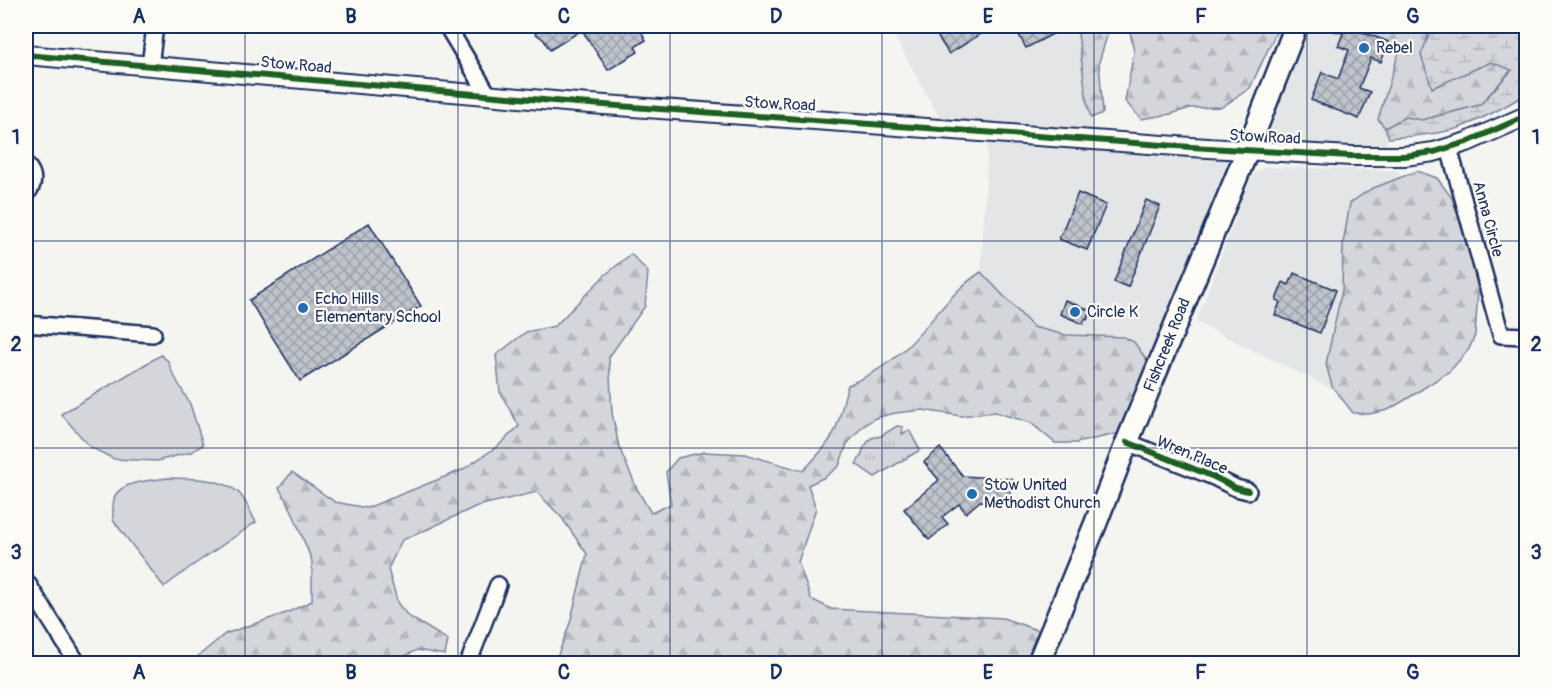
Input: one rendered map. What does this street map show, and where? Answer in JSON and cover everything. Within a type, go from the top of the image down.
[{"type":"main road","name":"Fishcreek Road","points":[[1038,663],[1296,26]]},
{"type":"street","points":[[150,66],[155,26]]},
{"type":"street","points":[[447,26],[489,96]]},
{"type":"street","name":"Stow Road","points":[[26,55],[489,96],[754,116],[1385,157],[1420,154],[1449,148],[1527,116]]},
{"type":"street","name":"Anna Circle","points":[[1449,148],[1501,335],[1527,336]]},
{"type":"street","points":[[26,165],[31,171],[33,183],[26,194]]},
{"type":"street","points":[[26,324],[153,334]]},
{"type":"street","name":"Wren Place","points":[[1127,442],[1248,491]]},
{"type":"street","points":[[26,582],[78,663]]},
{"type":"street","points":[[468,663],[498,585]]},
{"type":"shaded area","points":[[889,26],[1077,26],[1087,103],[1094,134],[940,119]]},
{"type":"shaded area","points":[[1300,26],[1326,26],[1328,29],[1399,52],[1378,119],[1389,138],[1383,149],[1254,146]]},
{"type":"shaded area","points":[[988,139],[1242,153],[1149,363],[1134,342],[1124,337],[1066,335],[1033,327],[981,272]]},
{"type":"shaded area","points":[[1265,167],[1398,170],[1399,178],[1371,189],[1350,203],[1343,244],[1342,290],[1326,364],[1332,386],[1338,392],[1196,322],[1253,174]]},
{"type":"green space","points":[[1077,26],[1110,26],[1099,62],[1103,113],[1091,118],[1087,103]]},
{"type":"green space","points":[[1129,26],[1279,26],[1250,88],[1222,107],[1190,108],[1141,119],[1125,101],[1134,52]]},
{"type":"green space","points":[[1326,26],[1434,26],[1428,37],[1432,88],[1491,62],[1512,69],[1480,105],[1422,120],[1405,117],[1385,128],[1378,119],[1399,52],[1328,29]]},
{"type":"green space","points":[[1434,26],[1526,26],[1526,94],[1493,113],[1459,128],[1433,134],[1389,138],[1385,128],[1405,117],[1422,120],[1480,105],[1512,70],[1491,62],[1432,88],[1421,55]]},
{"type":"green space","points":[[1417,171],[1437,178],[1452,198],[1469,250],[1478,290],[1475,335],[1469,349],[1450,371],[1410,397],[1388,410],[1369,414],[1353,413],[1332,386],[1326,364],[1342,290],[1343,244],[1350,203],[1371,189]]},
{"type":"green space","points":[[631,254],[648,272],[645,306],[609,357],[612,413],[619,447],[637,489],[651,513],[671,504],[666,472],[678,458],[704,452],[745,454],[803,471],[824,448],[836,429],[848,385],[864,378],[900,354],[960,288],[981,272],[1033,327],[1066,335],[1124,337],[1134,342],[1149,363],[1120,433],[1076,443],[1055,443],[1031,423],[995,412],[961,416],[923,410],[895,413],[875,418],[861,428],[847,444],[839,466],[825,477],[808,485],[816,508],[798,562],[811,599],[831,609],[1003,618],[1042,632],[1026,663],[555,663],[570,623],[587,554],[562,518],[537,492],[477,506],[402,540],[388,569],[398,604],[408,616],[448,640],[445,655],[417,650],[388,664],[201,664],[196,658],[225,634],[286,613],[312,601],[312,561],[291,509],[279,488],[292,472],[335,502],[367,508],[462,470],[498,446],[519,426],[500,392],[496,355],[526,332],[555,326],[605,275]]},
{"type":"green space","points":[[161,355],[168,361],[190,404],[203,445],[191,452],[157,461],[114,459],[90,447],[61,414]]},
{"type":"green space","points":[[897,426],[903,427],[902,434],[909,430],[920,450],[875,477],[856,464],[871,438],[881,436]]},
{"type":"green space","points":[[168,478],[215,481],[232,488],[242,496],[256,522],[164,587],[113,520],[113,502],[115,496],[124,487],[139,482]]},
{"type":"building","points":[[539,26],[638,26],[646,40],[635,47],[638,52],[608,70],[582,30],[550,50],[544,40],[535,33]]},
{"type":"building","points":[[949,26],[980,26],[984,32],[949,54],[936,34]]},
{"type":"building","points":[[1014,26],[1068,26],[1026,48]]},
{"type":"building","points":[[1346,26],[1389,42],[1381,62],[1371,58],[1359,88],[1370,92],[1359,119],[1311,100],[1322,72],[1338,79],[1349,50],[1338,46]]},
{"type":"building","points":[[1078,193],[1106,205],[1087,250],[1059,239]]},
{"type":"building","points":[[1146,200],[1160,206],[1128,287],[1114,282]]},
{"type":"building","points":[[369,223],[421,306],[300,381],[249,300]]},
{"type":"building","points":[[1294,273],[1336,290],[1320,333],[1275,315],[1280,302],[1276,300],[1283,282],[1289,285]]},
{"type":"building","name":"Circle K","points":[[1065,300],[1091,311],[1083,324],[1060,314]]},
{"type":"building","name":"Stow United Methodist Church","points":[[940,448],[963,476],[1012,479],[1010,503],[980,501],[966,513],[959,504],[942,517],[948,524],[929,540],[904,509],[939,480],[924,462]]},
{"type":"cycle path","points":[[26,55],[577,103],[1191,147],[1351,156],[1404,156],[1434,152],[1467,142],[1526,116]]},
{"type":"cycle path","points":[[1127,442],[1248,491]]},
{"type":"place","name":"Rebel","points":[[1364,48]]},
{"type":"place","name":"Echo Hills Elementary School","points":[[303,308]]},
{"type":"place","name":"Circle K","points":[[1075,312]]},
{"type":"place","name":"Stow United Methodist Church","points":[[972,494]]}]
